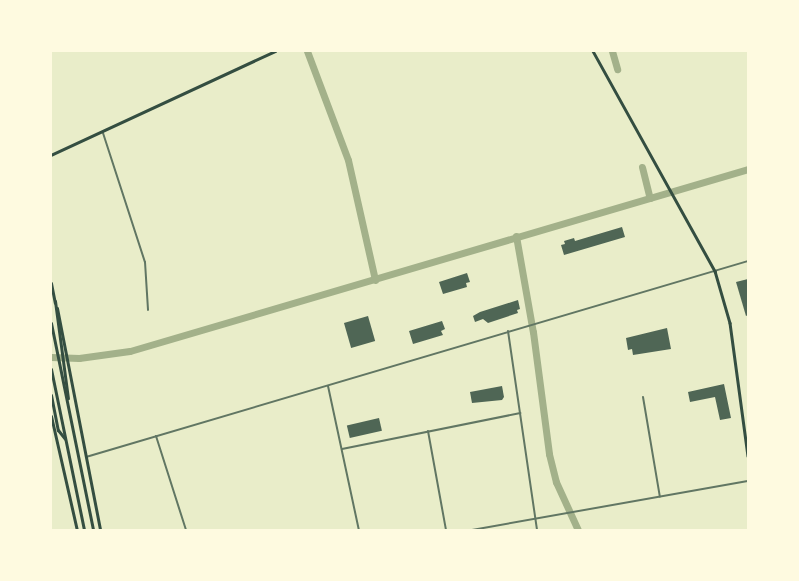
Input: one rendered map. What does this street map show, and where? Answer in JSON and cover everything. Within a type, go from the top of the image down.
[{"type":"main road","points":[[51,155],[103,133],[275,51]]},
{"type":"main road","points":[[593,51],[715,271],[730,323],[748,456]]},
{"type":"main road","points":[[51,283],[63,346],[70,414]]},
{"type":"main road","points":[[51,323],[93,530]]},
{"type":"main road","points":[[63,346],[70,369],[85,457],[100,530]]},
{"type":"main road","points":[[51,369],[84,530]]},
{"type":"main road","points":[[51,395],[58,430],[66,440]]},
{"type":"main road","points":[[51,416],[77,530]]},
{"type":"street","points":[[103,133],[145,262],[148,310]]},
{"type":"street","points":[[85,457],[748,261]]},
{"type":"street","points":[[508,331],[537,530]]},
{"type":"street","points":[[328,386],[359,530]]},
{"type":"street","points":[[643,398],[660,497]]},
{"type":"street","points":[[342,449],[520,413]]},
{"type":"street","points":[[428,431],[446,530]]},
{"type":"street","points":[[156,436],[186,530]]},
{"type":"street","points":[[472,530],[748,481]]},
{"type":"building","points":[[622,227],[625,237],[564,255],[561,245],[565,244],[564,241],[574,238],[575,241]]},
{"type":"building","points":[[467,273],[470,282],[466,283],[467,287],[443,294],[439,282]]},
{"type":"building","points":[[748,279],[748,315],[746,316],[736,282]]},
{"type":"building","points":[[518,300],[520,309],[517,310],[518,313],[488,323],[483,319],[475,322],[473,316],[480,312]]},
{"type":"building","points":[[368,316],[375,341],[351,348],[344,323]]},
{"type":"building","points":[[442,321],[445,329],[441,331],[443,335],[413,344],[409,331]]},
{"type":"building","points":[[667,328],[671,349],[633,355],[632,349],[628,350],[626,338]]},
{"type":"building","points":[[724,384],[731,418],[720,420],[715,397],[690,402],[688,392]]},
{"type":"building","points":[[502,386],[504,397],[502,400],[472,403],[470,392]]},
{"type":"building","points":[[379,418],[382,431],[350,438],[347,425]]},
{"type":"waterway","points":[[307,51],[348,160],[375,280]]},
{"type":"waterway","points":[[612,51],[617,69]]},
{"type":"waterway","points":[[642,167],[650,198]]},
{"type":"waterway","points":[[51,357],[79,358],[130,351],[748,169]]},
{"type":"waterway","points":[[516,236],[533,332],[549,454],[556,482],[578,530]]}]
